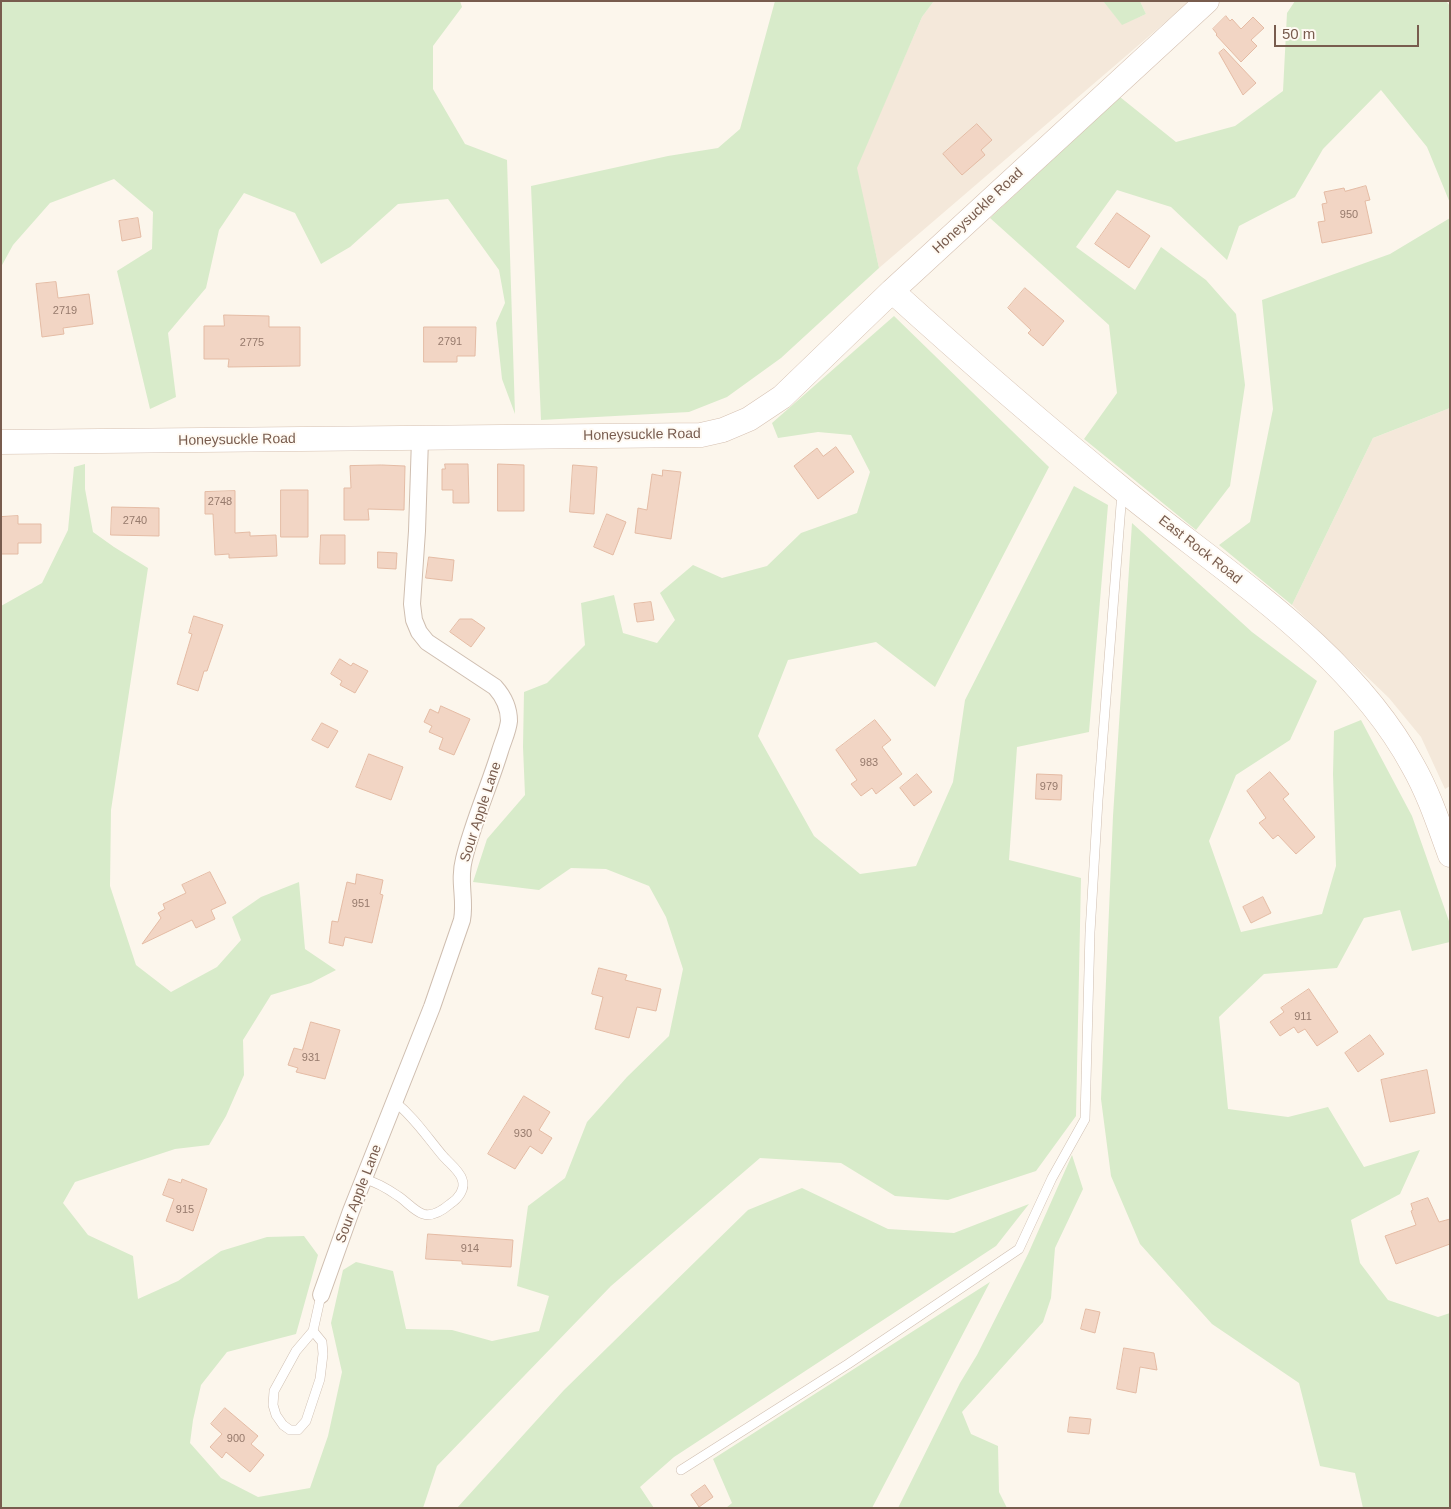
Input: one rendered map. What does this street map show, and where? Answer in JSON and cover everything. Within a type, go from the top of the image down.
[{"type":"street","name":"Honeysuckle Road","points":[[1,442],[701,435],[723,430],[749,419],[782,397],[892,291],[1207,1]]},
{"type":"street","name":"East Rock Road","points":[[892,291],[960,353],[1122,489],[1280,613],[1341,669],[1389,727],[1413,765],[1432,806],[1450,855]]},
{"type":"street","name":"Sour Apple Lane","points":[[322,1295],[364,1179],[432,1008],[462,920],[464,908],[460,878],[464,860],[509,723],[508,707],[502,694],[495,687],[427,642],[419,632],[414,620],[412,604],[420,438]]},
{"type":"lane","points":[[681,1470],[848,1364],[1019,1249],[1052,1178],[1085,1119],[1090,932],[1098,800],[1122,489]]},
{"type":"lane","points":[[364,1179],[398,1196],[422,1214],[433,1214],[441,1210],[454,1201],[463,1191],[463,1180],[457,1171],[444,1158],[406,1110],[395,1102]]},
{"type":"lane","points":[[314,1332],[322,1342],[323,1354],[320,1379],[306,1421],[298,1430],[290,1430],[283,1425],[276,1415],[273,1405],[274,1392],[296,1350],[314,1332],[322,1295]]},
{"type":"shaded area","points":[[934,1],[1103,1],[1122,24],[1146,14],[1140,1],[1190,1],[879,268],[856,168],[922,17]]},
{"type":"shaded area","points":[[1450,408],[1450,786],[1445,789],[1421,737],[1389,698],[1292,605],[1373,438]]},
{"type":"green space","points":[[1,1],[460,1],[462,7],[433,46],[433,89],[465,144],[507,160],[515,414],[502,379],[496,323],[505,303],[499,270],[448,199],[398,204],[350,247],[321,264],[295,213],[244,193],[219,230],[206,288],[168,333],[176,397],[150,409],[117,271],[152,249],[153,212],[114,179],[50,203],[13,245],[1,267]]},
{"type":"green space","points":[[775,1],[934,1],[922,17],[857,168],[879,268],[781,358],[727,397],[689,412],[541,420],[531,186],[668,156],[718,148],[740,129]]},
{"type":"green space","points":[[1103,1],[1140,1],[1146,14],[1122,25]]},
{"type":"green space","points":[[1295,1],[1446,1],[1450,6],[1450,203],[1427,147],[1381,90],[1323,149],[1295,197],[1239,226],[1227,260],[1171,207],[1117,190],[1076,247],[1135,290],[1161,247],[1206,280],[1236,314],[1245,385],[1230,486],[1196,530],[1084,439],[1117,393],[1109,325],[990,218],[1120,97],[1176,142],[1235,126],[1283,91],[1287,13]]},
{"type":"green space","points":[[1450,218],[1450,408],[1373,438],[1292,605],[1219,545],[1250,522],[1273,409],[1262,300],[1390,254]]},
{"type":"green space","points":[[894,316],[1049,467],[935,687],[876,642],[788,660],[758,736],[814,836],[860,874],[916,866],[953,782],[965,700],[1074,486],[1108,505],[1089,732],[1017,747],[1009,860],[1081,878],[1076,1116],[1036,1171],[948,1200],[895,1196],[841,1163],[760,1158],[611,1286],[437,1466],[423,1508],[1,1508],[1,606],[42,583],[68,530],[74,467],[85,464],[85,489],[93,532],[148,568],[111,810],[110,886],[136,965],[171,992],[217,967],[241,940],[232,917],[261,897],[299,882],[305,949],[336,970],[311,983],[271,995],[243,1040],[244,1075],[226,1116],[209,1145],[175,1149],[75,1182],[63,1203],[88,1235],[133,1256],[138,1299],[178,1281],[221,1251],[267,1237],[304,1236],[318,1255],[296,1334],[227,1352],[201,1385],[190,1443],[221,1478],[258,1497],[310,1488],[328,1436],[342,1372],[331,1323],[343,1270],[356,1262],[393,1271],[406,1329],[452,1330],[492,1341],[539,1331],[549,1296],[517,1286],[528,1206],[565,1178],[587,1122],[627,1077],[669,1036],[683,969],[666,917],[649,886],[606,869],[571,868],[539,890],[473,882],[487,839],[525,795],[523,747],[524,692],[547,683],[585,645],[581,603],[614,595],[623,633],[657,643],[675,620],[660,593],[693,565],[722,578],[767,566],[801,533],[857,513],[870,472],[851,435],[818,432],[778,438],[772,423]]},
{"type":"green space","points":[[1132,523],[1252,632],[1317,681],[1290,740],[1236,775],[1209,841],[1241,932],[1322,914],[1336,866],[1333,774],[1334,731],[1361,720],[1412,816],[1450,924],[1450,942],[1412,951],[1400,910],[1364,918],[1337,968],[1264,974],[1219,1017],[1228,1109],[1288,1117],[1328,1107],[1364,1167],[1420,1150],[1400,1194],[1351,1220],[1360,1263],[1388,1300],[1438,1317],[1450,1313],[1450,1508],[1363,1508],[1355,1473],[1320,1466],[1299,1383],[1212,1324],[1140,1244],[1111,1176],[1101,1099],[1113,816]]},
{"type":"green space","points":[[1072,1155],[1083,1189],[1055,1248],[1051,1298],[1043,1322],[962,1412],[971,1434],[998,1446],[999,1492],[1007,1508],[898,1508],[960,1383],[977,1355],[1028,1254]]},
{"type":"green space","points":[[802,1188],[888,1229],[954,1233],[1029,1204],[996,1246],[674,1457],[640,1487],[654,1508],[457,1508],[564,1390],[748,1210]]},
{"type":"green space","points":[[990,1282],[872,1508],[726,1508],[732,1503],[713,1459]]},
{"type":"building","points":[[1226,16],[1230,21],[1232,19],[1241,29],[1253,17],[1264,28],[1251,40],[1257,46],[1241,62],[1216,35],[1213,29]]},
{"type":"building","points":[[1224,49],[1256,83],[1243,95],[1219,53]]},
{"type":"building","points":[[977,124],[992,140],[981,150],[985,155],[962,175],[943,154]]},
{"type":"building","points":[[1366,186],[1370,200],[1365,201],[1372,233],[1322,243],[1318,222],[1325,221],[1322,204],[1327,203],[1324,192],[1344,188],[1345,191]]},
{"type":"building","points":[[1117,213],[1150,236],[1129,268],[1095,244]]},
{"type":"building","points":[[138,218],[141,237],[122,241],[119,221]]},
{"type":"building","points":[[56,282],[58,298],[89,294],[93,324],[63,328],[64,334],[42,337],[36,284]]},
{"type":"building","points":[[1025,288],[1064,321],[1043,346],[1028,333],[1031,330],[1008,308]]},
{"type":"building","points":[[224,315],[269,316],[269,327],[300,327],[300,366],[228,367],[229,359],[204,359],[204,326],[224,326]]},
{"type":"building","points":[[424,327],[476,327],[475,356],[457,356],[457,362],[424,362]]},
{"type":"building","points":[[836,447],[854,472],[818,499],[794,466],[817,448],[823,456]]},
{"type":"building","points":[[445,464],[468,464],[469,503],[453,503],[453,490],[442,490],[442,469],[445,469]]},
{"type":"building","points":[[498,464],[524,465],[524,511],[498,511]]},
{"type":"building","points":[[573,465],[597,467],[594,514],[570,512]]},
{"type":"building","points":[[350,466],[405,466],[404,510],[368,509],[369,520],[344,520],[344,488],[351,488]]},
{"type":"building","points":[[663,470],[681,472],[671,539],[635,533],[638,508],[647,510],[652,474],[662,476]]},
{"type":"building","points":[[281,490],[308,490],[308,537],[281,537]]},
{"type":"building","points":[[235,491],[235,533],[250,532],[250,536],[276,535],[277,556],[229,558],[229,554],[215,555],[213,514],[205,514],[205,492]]},
{"type":"building","points":[[112,507],[159,508],[159,536],[111,535]]},
{"type":"building","points":[[607,514],[626,522],[613,555],[594,547]]},
{"type":"building","points":[[18,516],[18,524],[41,524],[41,543],[18,543],[18,554],[1,554],[1,517]]},
{"type":"building","points":[[321,535],[345,535],[345,564],[320,564]]},
{"type":"building","points":[[378,552],[397,553],[396,569],[378,568]]},
{"type":"building","points":[[429,557],[454,560],[452,581],[426,578]]},
{"type":"building","points":[[651,602],[654,620],[637,622],[634,604]]},
{"type":"building","points":[[194,616],[223,625],[198,691],[177,684],[192,634],[189,633]]},
{"type":"building","points":[[460,619],[472,619],[485,628],[471,647],[450,632]]},
{"type":"building","points":[[340,659],[351,666],[353,663],[368,671],[355,693],[340,685],[342,681],[331,674]]},
{"type":"building","points":[[441,706],[470,719],[454,755],[439,749],[443,738],[429,732],[432,726],[424,722],[430,709],[438,713]]},
{"type":"building","points":[[875,720],[891,740],[882,747],[902,774],[876,794],[872,788],[861,796],[851,784],[857,780],[836,750]]},
{"type":"building","points":[[322,723],[338,731],[328,748],[312,740]]},
{"type":"building","points":[[369,754],[403,767],[391,800],[356,787]]},
{"type":"building","points":[[1270,772],[1289,794],[1283,799],[1315,837],[1296,854],[1278,835],[1273,839],[1259,823],[1266,818],[1247,791]]},
{"type":"building","points":[[917,774],[932,792],[914,806],[900,788]]},
{"type":"building","points":[[1037,774],[1062,775],[1061,800],[1036,799]]},
{"type":"building","points":[[210,872],[226,903],[211,910],[215,919],[196,928],[192,920],[142,944],[161,918],[158,913],[165,909],[163,904],[186,893],[182,885]]},
{"type":"building","points":[[357,874],[383,880],[380,894],[383,895],[372,943],[345,937],[343,946],[329,943],[332,921],[338,922],[347,882],[355,884]]},
{"type":"building","points":[[1263,897],[1271,913],[1251,923],[1243,907]]},
{"type":"building","points":[[599,968],[627,975],[625,980],[661,989],[656,1011],[637,1007],[629,1038],[595,1029],[603,997],[592,994]]},
{"type":"building","points":[[1309,989],[1338,1032],[1317,1046],[1305,1029],[1298,1033],[1294,1027],[1280,1036],[1270,1022],[1284,1012],[1281,1008]]},
{"type":"building","points":[[311,1022],[340,1030],[325,1079],[296,1072],[298,1068],[288,1065],[294,1048],[302,1050]]},
{"type":"building","points":[[1370,1035],[1384,1054],[1358,1072],[1345,1053]]},
{"type":"building","points":[[1427,1070],[1435,1113],[1390,1122],[1381,1080]]},
{"type":"building","points":[[524,1096],[550,1112],[539,1130],[552,1138],[542,1154],[530,1146],[515,1169],[488,1154]]},
{"type":"building","points":[[169,1179],[181,1183],[182,1179],[207,1189],[193,1231],[166,1221],[174,1199],[163,1195]]},
{"type":"building","points":[[1428,1198],[1439,1222],[1450,1219],[1450,1244],[1396,1264],[1385,1236],[1416,1225],[1411,1211],[1413,1210],[1411,1204]]},
{"type":"building","points":[[428,1234],[513,1240],[511,1267],[462,1264],[462,1261],[426,1259]]},
{"type":"building","points":[[1086,1309],[1100,1312],[1095,1333],[1081,1329]]},
{"type":"building","points":[[1124,1348],[1154,1353],[1157,1370],[1140,1367],[1136,1393],[1117,1389]]},
{"type":"building","points":[[225,1408],[258,1436],[251,1444],[264,1455],[250,1472],[226,1452],[222,1458],[210,1447],[222,1434],[211,1424]]},
{"type":"building","points":[[1070,1417],[1091,1419],[1089,1434],[1068,1432]]},
{"type":"building","points":[[705,1485],[713,1497],[699,1507],[691,1495]]}]
